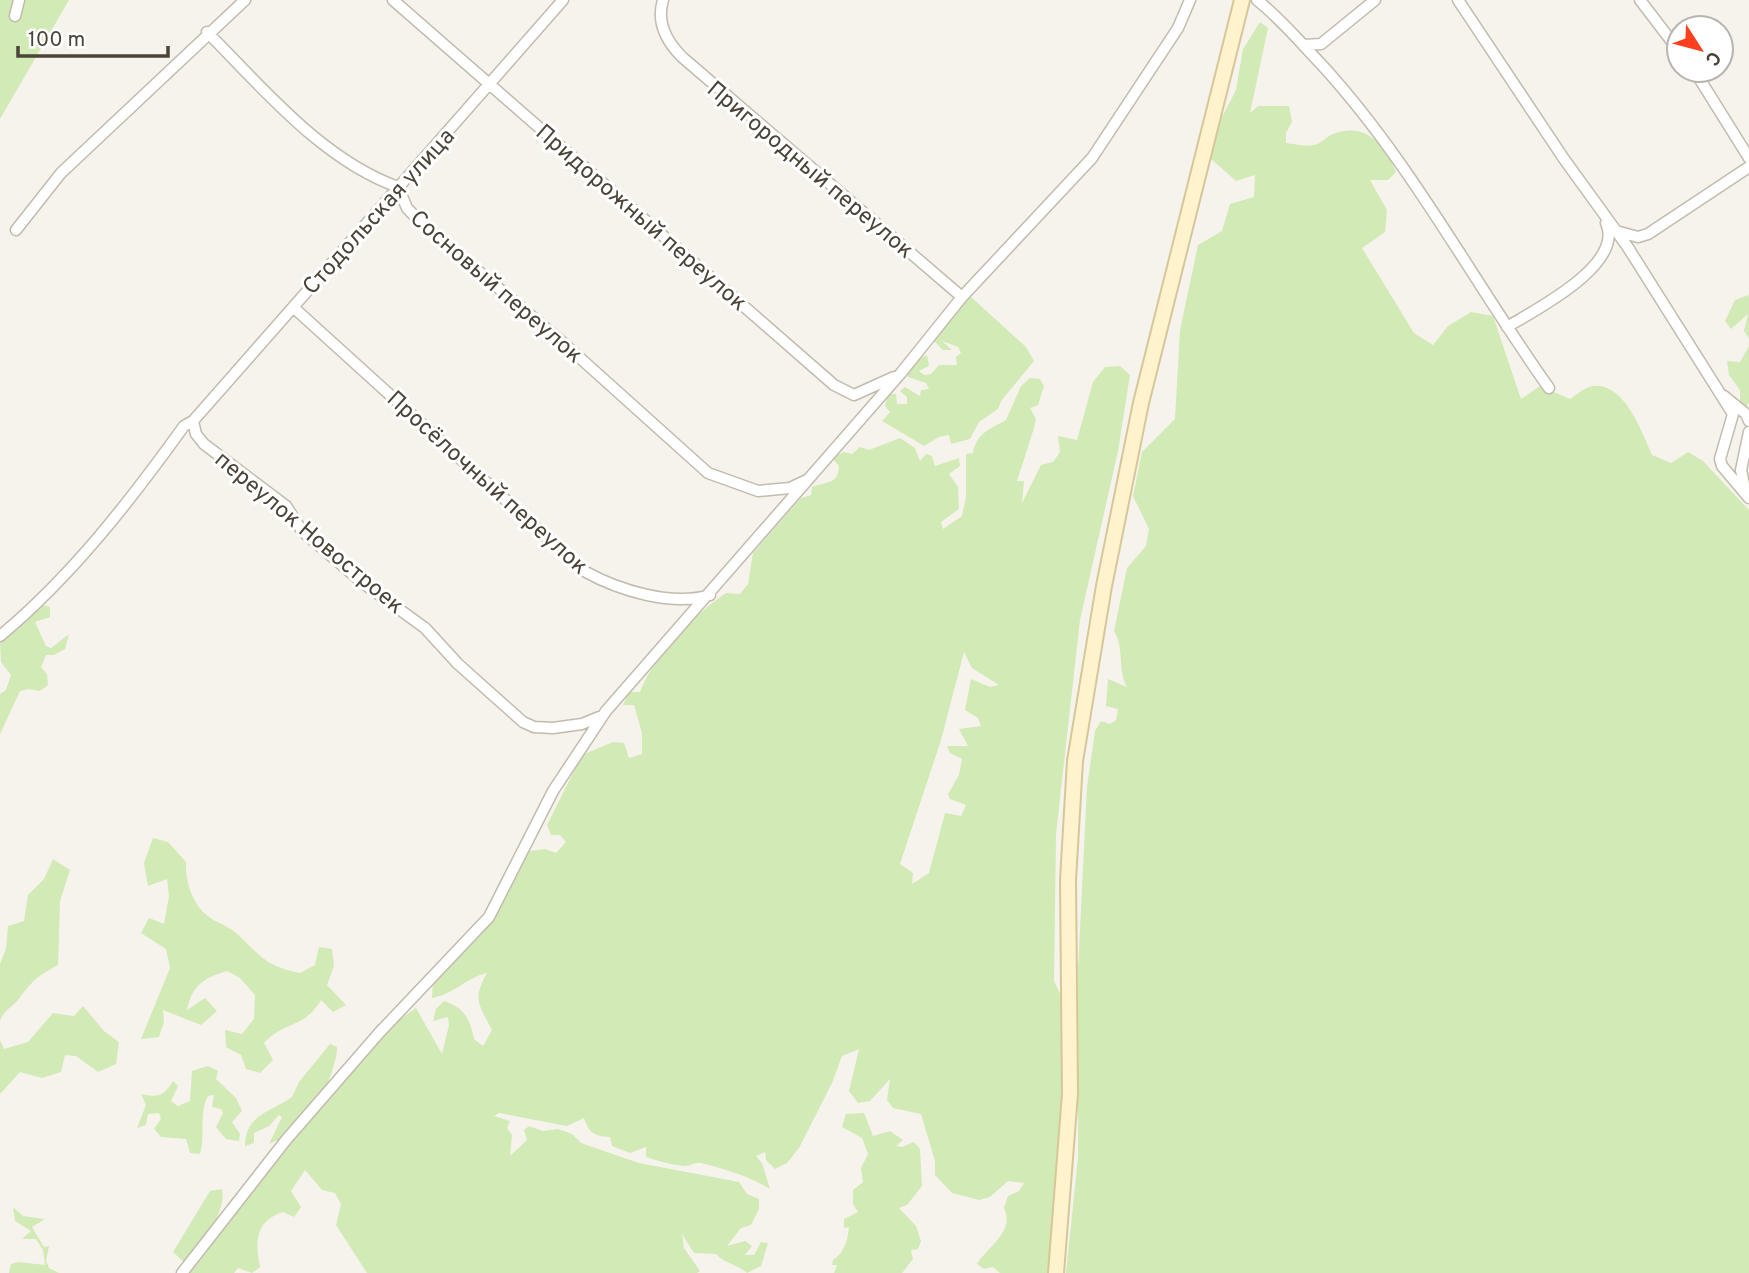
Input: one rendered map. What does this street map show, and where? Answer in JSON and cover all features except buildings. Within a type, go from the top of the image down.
[{"type":"street","points":[[15,16],[19,0]]},
{"type":"street","points":[[16,230],[61,173],[207,32],[245,0]]},
{"type":"street","name":"Придорожный переулок","points":[[393,0],[842,391],[855,395],[866,392],[901,373]]},
{"type":"street","name":"Стодольская улица","points":[[0,636],[44,596],[131,498],[184,426],[193,421],[563,0]]},
{"type":"street","name":"Пригородный переулок","points":[[663,0],[660,15],[665,36],[707,82],[818,171],[961,297]]},
{"type":"street","points":[[182,1273],[286,1140],[379,1033],[489,918],[553,791],[606,711],[901,373],[961,297],[1092,158],[1178,28],[1190,0]]},
{"type":"street","points":[[1056,1273],[1070,1094],[1069,868],[1075,761],[1107,573],[1141,403],[1242,0]]},
{"type":"street","points":[[1257,0],[1275,13],[1353,98],[1390,147],[1549,387]]},
{"type":"street","points":[[1303,45],[1321,44],[1375,0]]},
{"type":"street","points":[[1458,0],[1615,231],[1733,414],[1720,459],[1722,466],[1749,497]]},
{"type":"street","points":[[1640,0],[1665,33]]},
{"type":"street","name":"Сосновый переулок","points":[[207,32],[297,122],[362,171],[398,187],[407,208],[420,222],[560,340],[708,473],[758,492],[790,488],[810,478]]},
{"type":"street","points":[[1703,84],[1749,158]]},
{"type":"street","points":[[1615,231],[1638,237],[1648,234],[1749,167]]},
{"type":"street","points":[[1507,327],[1547,303],[1597,264],[1605,254],[1611,232],[1604,216]]},
{"type":"street","name":"Просёлочный переулок","points":[[293,307],[584,571],[621,586],[674,598],[694,599],[710,594]]},
{"type":"street","points":[[1721,394],[1736,404],[1749,421]]},
{"type":"street","name":"переулок Новостроек","points":[[193,421],[195,434],[204,444],[286,506],[302,531],[363,583],[425,628],[458,664],[523,722],[534,727],[569,726],[595,719],[606,711]]},
{"type":"street","points":[[1749,432],[1741,470],[1749,497]]},
{"type":"green space","points":[[0,0],[69,0],[0,119]]},
{"type":"green space","points":[[1260,22],[1268,28],[1250,113],[1258,106],[1289,106],[1292,122],[1286,133],[1286,143],[1314,145],[1344,131],[1364,133],[1386,152],[1396,172],[1388,180],[1370,180],[1387,210],[1385,232],[1362,248],[1414,333],[1433,345],[1448,326],[1471,312],[1493,316],[1521,399],[1540,386],[1570,399],[1589,387],[1601,386],[1612,390],[1630,409],[1652,455],[1671,463],[1688,452],[1703,461],[1749,510],[1749,1273],[1066,1273],[1078,1157],[1078,970],[1087,787],[1095,731],[1101,721],[1110,724],[1116,720],[1118,709],[1106,706],[1108,679],[1127,687],[1114,631],[1127,568],[1146,546],[1149,529],[1133,496],[1142,452],[1175,419],[1180,330],[1198,245],[1222,231],[1230,204],[1254,197],[1255,175],[1236,181],[1210,158],[1220,121],[1236,90],[1243,49]]},
{"type":"green space","points":[[1748,295],[1749,339],[1744,331],[1748,314],[1731,329],[1725,321],[1735,300]]},
{"type":"green space","points":[[971,297],[1026,347],[1034,361],[1001,401],[998,409],[979,422],[970,439],[951,444],[949,435],[939,437],[924,446],[882,421],[890,412],[885,406],[888,394],[896,394],[897,404],[907,404],[907,397],[900,391],[905,387],[920,396],[921,390],[929,389],[926,383],[908,377],[906,372],[927,355],[929,366],[919,371],[924,375],[931,374],[939,365],[957,365],[956,357],[961,353],[958,347],[942,341],[952,350],[943,350],[934,341],[961,302]]},
{"type":"green space","points":[[1749,346],[1749,403],[1745,408],[1740,404],[1740,390],[1729,375],[1727,361],[1740,362]]},
{"type":"green space","points":[[1120,366],[1130,375],[1118,451],[1080,620],[1056,834],[1054,981],[1063,1000],[1063,1095],[1050,1273],[1000,1273],[993,1267],[984,1269],[977,1264],[1003,1231],[1006,1224],[1004,1208],[1008,1196],[1019,1191],[1024,1183],[1008,1181],[990,1197],[979,1200],[952,1193],[935,1175],[935,1161],[921,1114],[893,1108],[887,1100],[890,1079],[870,1101],[858,1103],[849,1091],[859,1049],[842,1056],[832,1083],[799,1148],[787,1163],[775,1169],[766,1160],[765,1152],[756,1156],[762,1163],[770,1189],[710,1165],[699,1163],[687,1166],[646,1157],[646,1147],[630,1153],[612,1146],[610,1137],[593,1133],[584,1118],[567,1126],[499,1113],[494,1116],[510,1121],[507,1128],[512,1135],[510,1156],[527,1140],[524,1130],[529,1126],[543,1131],[558,1129],[572,1134],[581,1143],[639,1163],[739,1182],[747,1194],[759,1199],[759,1209],[751,1225],[741,1228],[727,1246],[745,1241],[752,1246],[745,1255],[754,1255],[761,1242],[768,1243],[761,1266],[747,1273],[716,1254],[694,1253],[682,1234],[684,1248],[700,1271],[697,1273],[367,1273],[336,1225],[341,1204],[335,1193],[322,1190],[305,1170],[291,1191],[301,1207],[294,1217],[283,1212],[274,1216],[259,1233],[260,1267],[252,1273],[238,1268],[234,1273],[186,1273],[306,1122],[399,1020],[416,1008],[442,1054],[449,1025],[448,1017],[433,1021],[436,1009],[444,1001],[457,1007],[465,1015],[474,1039],[483,1046],[492,1030],[479,1002],[480,989],[487,973],[432,998],[433,981],[496,916],[530,851],[545,849],[556,853],[566,842],[560,835],[551,835],[547,825],[582,755],[613,742],[624,743],[629,758],[642,754],[642,733],[634,705],[623,705],[629,692],[640,692],[665,650],[700,613],[726,593],[740,594],[748,584],[753,553],[801,498],[811,495],[812,487],[834,479],[839,466],[832,458],[844,452],[852,454],[860,447],[869,450],[900,438],[915,448],[920,461],[926,454],[932,456],[935,466],[959,458],[960,466],[949,474],[958,487],[959,509],[941,522],[943,529],[962,516],[966,497],[966,454],[973,453],[977,441],[985,432],[1006,420],[1021,386],[1030,378],[1040,379],[1044,386],[1038,405],[1030,408],[1036,419],[1017,481],[1024,481],[1022,503],[1041,465],[1053,462],[1060,452],[1058,436],[1077,440],[1093,382],[1105,367]],"holes":[[[964,652],[972,668],[999,685],[990,687],[971,679],[965,710],[978,718],[981,726],[959,729],[968,746],[947,746],[950,753],[962,759],[959,775],[948,794],[950,799],[966,805],[961,816],[945,813],[929,873],[912,884],[913,873],[900,864],[941,740]]]},
{"type":"green space","points":[[43,605],[50,607],[50,617],[35,622],[46,646],[51,648],[69,634],[65,649],[54,655],[46,655],[41,667],[47,674],[48,685],[40,691],[20,691],[0,734],[0,694],[6,690],[11,675],[1,662],[0,641]]},
{"type":"green space","points":[[153,838],[168,842],[186,862],[191,891],[202,911],[233,931],[271,963],[300,973],[315,965],[319,947],[332,949],[334,966],[327,985],[346,1005],[333,1012],[321,1000],[308,1016],[272,1036],[264,1043],[273,1060],[260,1073],[246,1069],[241,1055],[226,1047],[225,1030],[242,1034],[254,1019],[255,995],[240,978],[227,971],[206,980],[192,994],[187,1010],[205,998],[217,1011],[201,1025],[163,1010],[164,1022],[159,1037],[141,1039],[170,968],[166,949],[141,933],[149,918],[164,924],[169,896],[167,879],[148,886],[144,863]]},
{"type":"green space","points":[[53,859],[70,870],[60,901],[58,965],[34,980],[0,1021],[0,964],[6,949],[8,926],[24,921],[28,895],[44,879]]},
{"type":"green space","points":[[83,1006],[104,1031],[119,1042],[116,1064],[98,1072],[76,1056],[65,1055],[61,1072],[42,1078],[20,1072],[0,1094],[0,1040],[4,1049],[28,1042],[53,1013],[74,1016]]},
{"type":"green space","points":[[330,1044],[337,1047],[337,1051],[324,1091],[278,1140],[269,1144],[282,1117],[279,1115],[269,1126],[254,1133],[254,1143],[245,1146],[246,1135],[255,1120],[292,1097],[299,1082]]},
{"type":"green space","points":[[208,1066],[218,1071],[216,1079],[236,1098],[242,1111],[232,1122],[240,1134],[239,1141],[226,1139],[216,1127],[223,1113],[221,1109],[212,1107],[214,1095],[208,1096],[205,1103],[200,1154],[190,1153],[186,1139],[161,1137],[154,1129],[161,1119],[159,1113],[148,1114],[146,1125],[137,1128],[146,1105],[141,1094],[160,1095],[173,1081],[178,1086],[171,1101],[178,1106],[190,1101],[192,1071]]},
{"type":"green space","points":[[864,1113],[873,1136],[890,1131],[903,1140],[896,1146],[902,1147],[914,1142],[920,1149],[922,1186],[907,1205],[899,1208],[916,1226],[921,1241],[918,1249],[911,1250],[913,1259],[902,1273],[834,1273],[837,1265],[832,1265],[846,1241],[849,1227],[844,1228],[844,1219],[858,1212],[853,1204],[853,1190],[863,1182],[861,1168],[868,1154],[862,1138],[842,1127],[846,1114]]},
{"type":"green space","points":[[222,1189],[216,1218],[205,1238],[185,1263],[173,1252],[210,1191]]},
{"type":"green space","points":[[13,1207],[23,1216],[45,1219],[32,1227],[44,1247],[49,1246],[46,1261],[49,1268],[59,1273],[9,1273],[11,1264],[18,1262],[45,1265],[43,1250],[36,1239],[22,1239],[31,1231],[15,1221]]}]
